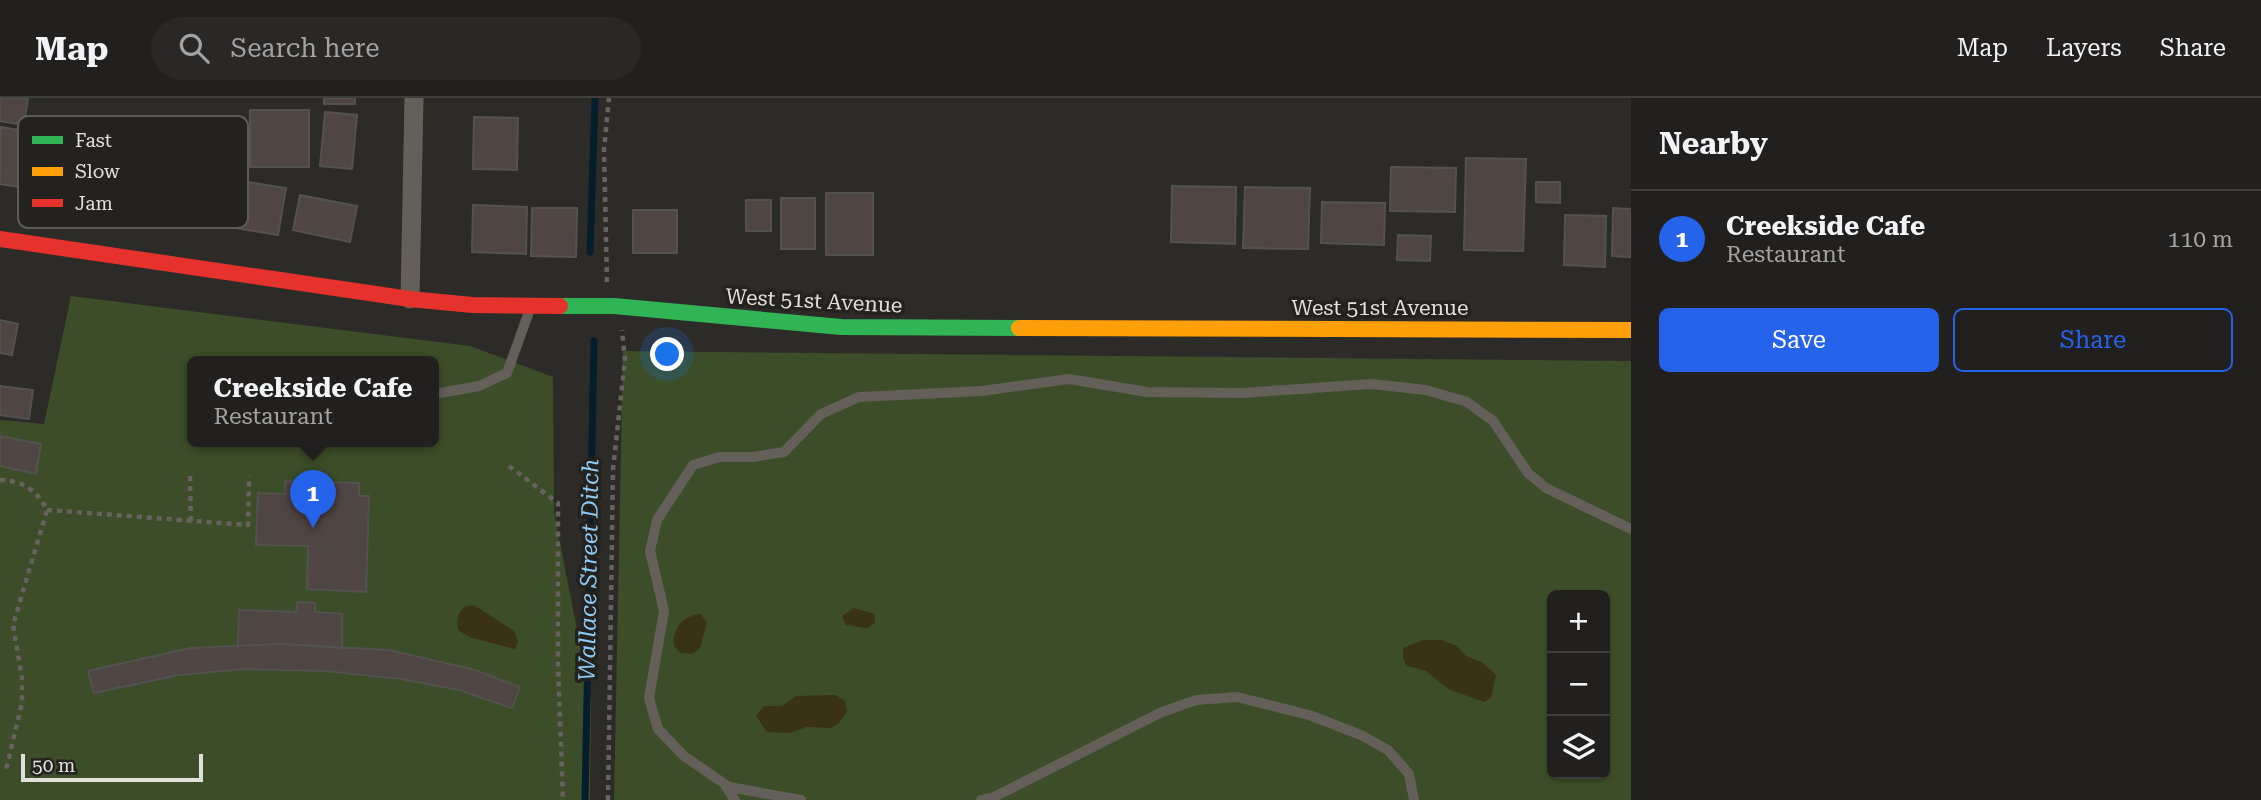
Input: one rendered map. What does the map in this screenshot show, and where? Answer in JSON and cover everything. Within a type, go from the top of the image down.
[{"type":"street","points":[[410,299],[414,98]]},
{"type":"street","name":"West 51st Avenue","points":[[0,239],[410,299],[472,305],[614,306],[841,327],[1631,330]]},
{"type":"lane","points":[[439,393],[479,386],[507,373],[531,305]]},
{"type":"lane","points":[[801,800],[729,787],[684,755],[658,729],[649,698],[664,611],[650,551],[657,520],[692,465],[719,457],[753,457],[784,452],[821,414],[859,397],[982,391],[1069,379],[1147,392],[1242,393],[1371,384],[1426,390],[1467,402],[1493,421],[1528,473],[1546,488],[1631,529]]},
{"type":"lane","points":[[981,800],[1003,793],[1162,712],[1196,699],[1237,697],[1309,715],[1361,735],[1388,750],[1409,774],[1415,800]]},
{"type":"lane","points":[[723,782],[735,800]]},
{"type":"path","points":[[610,98],[604,150],[605,274],[610,293]]},
{"type":"path","points":[[608,800],[613,469],[626,341],[619,321]]},
{"type":"path","points":[[509,466],[558,503],[558,663],[564,800]]},
{"type":"path","points":[[190,476],[191,521]]},
{"type":"path","points":[[47,510],[248,525],[248,476]]},
{"type":"path","points":[[0,480],[30,488],[39,495],[47,510],[13,625],[22,678],[22,703],[6,770]]},
{"type":"green space","points":[[71,296],[470,346],[553,377],[554,512],[591,701],[590,800],[0,800],[0,420],[44,424]]},
{"type":"green space","points":[[623,351],[1631,361],[1631,800],[614,800]]},
{"type":"sand","points":[[474,605],[514,631],[518,641],[515,649],[469,637],[458,630],[457,620],[461,612],[465,606]]},
{"type":"sand","points":[[854,608],[874,614],[875,623],[867,628],[846,625],[842,616]]},
{"type":"sand","points":[[701,614],[707,623],[700,648],[693,654],[680,653],[674,646],[677,629],[684,620]]},
{"type":"sand","points":[[1423,640],[1442,640],[1457,646],[1466,656],[1482,662],[1496,675],[1491,698],[1484,702],[1448,689],[1426,671],[1407,666],[1403,659],[1403,648]]},
{"type":"sand","points":[[836,695],[845,701],[847,712],[838,724],[831,728],[806,727],[790,733],[767,732],[756,716],[764,706],[782,706],[796,696]]},
{"type":"building","points":[[0,98],[28,98],[25,116],[18,116],[18,124],[0,121]]},
{"type":"building","points":[[324,98],[355,98],[355,104],[324,104]]},
{"type":"building","points":[[250,110],[309,110],[309,167],[250,167]]},
{"type":"building","points":[[325,112],[357,115],[352,169],[320,166]]},
{"type":"building","points":[[474,117],[518,118],[517,170],[473,169]]},
{"type":"building","points":[[1,127],[18,130],[18,187],[0,184]]},
{"type":"building","points":[[1466,158],[1526,159],[1523,251],[1464,250]]},
{"type":"building","points":[[1391,167],[1456,168],[1455,212],[1390,211]]},
{"type":"building","points":[[248,182],[286,188],[278,235],[235,228],[248,228]]},
{"type":"building","points":[[1536,182],[1560,182],[1560,203],[1536,202]]},
{"type":"building","points":[[1172,186],[1236,187],[1235,244],[1171,242]]},
{"type":"building","points":[[1245,187],[1310,188],[1308,249],[1243,248]]},
{"type":"building","points":[[826,193],[873,193],[873,255],[826,255]]},
{"type":"building","points":[[300,195],[357,206],[350,242],[293,230]]},
{"type":"building","points":[[781,198],[815,198],[815,249],[781,249]]},
{"type":"building","points":[[746,200],[771,200],[771,231],[746,231]]},
{"type":"building","points":[[1322,202],[1385,203],[1384,245],[1321,243]]},
{"type":"building","points":[[473,205],[527,207],[526,254],[472,252]]},
{"type":"building","points":[[532,208],[577,208],[576,257],[531,256]]},
{"type":"building","points":[[1613,208],[1631,209],[1631,257],[1612,256]]},
{"type":"building","points":[[633,210],[677,210],[677,253],[633,253]]},
{"type":"building","points":[[1565,215],[1606,216],[1605,267],[1564,265]]},
{"type":"building","points":[[1398,235],[1431,236],[1430,261],[1397,260]]},
{"type":"building","points":[[0,320],[18,324],[12,355],[0,353]]},
{"type":"building","points":[[0,386],[33,390],[29,419],[0,415]]},
{"type":"building","points":[[0,436],[41,444],[36,474],[0,466]]},
{"type":"building","points":[[285,481],[359,483],[359,496],[369,496],[366,592],[307,589],[308,546],[256,545],[258,493],[285,494]]},
{"type":"building","points":[[297,602],[315,603],[315,612],[342,614],[342,648],[281,644],[238,646],[239,610],[296,612]]},
{"type":"building","points":[[281,644],[389,650],[475,670],[520,687],[512,708],[459,690],[401,679],[326,671],[245,669],[179,675],[94,693],[88,671],[190,648]]},
{"type":"waterway","name":"Wallace Street Ditch","points":[[590,252],[595,98]]},
{"type":"waterway","name":"Wallace Street Ditch","points":[[585,800],[594,341]]},
{"type":"traffic: fast","points":[[560,306],[614,306],[841,327],[1019,328]]},
{"type":"traffic: slow","points":[[1019,328],[1631,330]]},
{"type":"traffic: jam","points":[[0,239],[410,299],[472,305],[560,306]]},
{"type":"place","name":"Creekside Cafe","points":[[313,528]]}]
